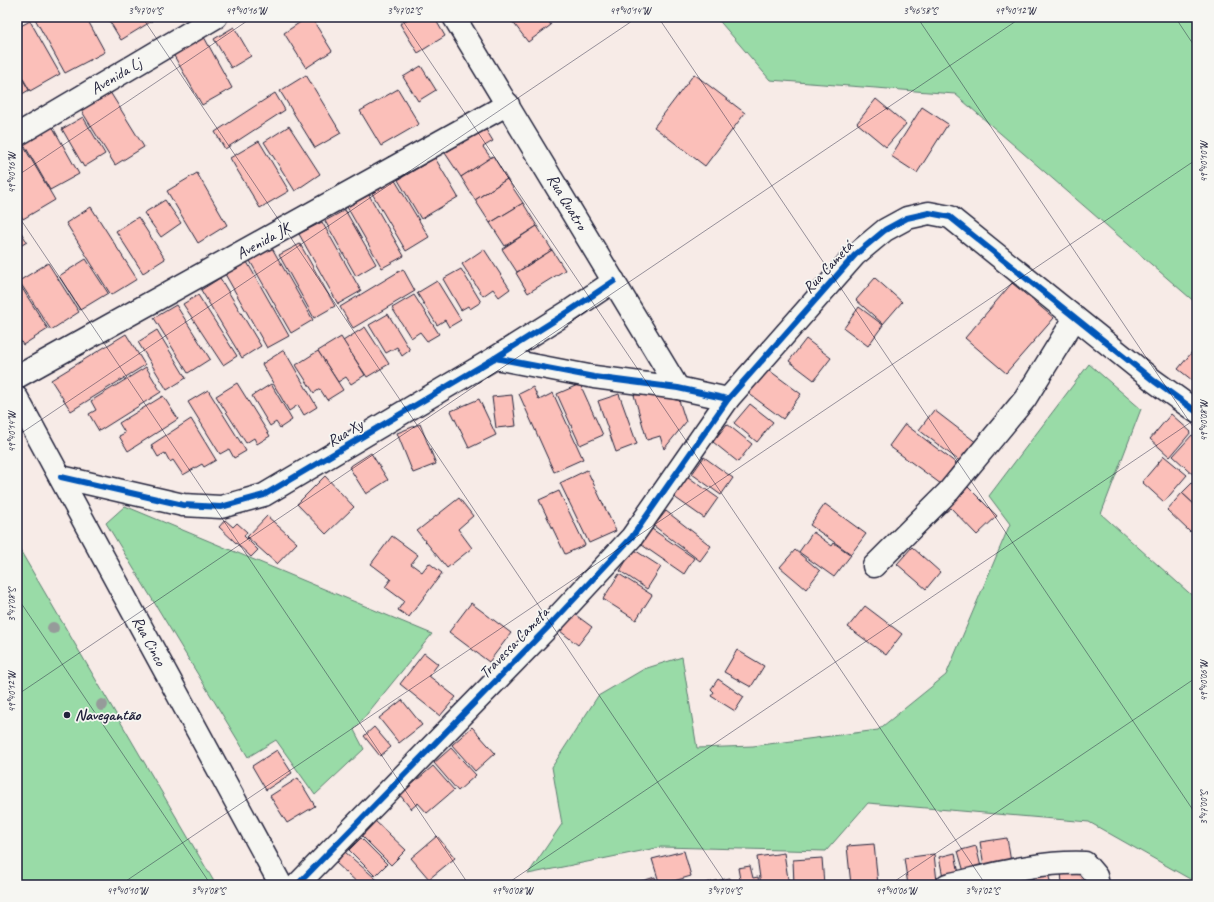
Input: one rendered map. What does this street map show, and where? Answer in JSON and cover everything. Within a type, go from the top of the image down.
[{"type":"street","name":"Avenida Lj","points":[[17,135],[216,17]]},
{"type":"street","name":"Rua Quatro","points":[[454,17],[508,104],[678,388]]},
{"type":"street","name":"Avenida JK","points":[[17,377],[508,104]]},
{"type":"street","name":"Rua Cametá","points":[[728,399],[855,255],[885,230],[907,218],[929,214],[950,217],[1154,381],[1197,412]]},
{"type":"street","name":"Rua Xy","points":[[61,477],[183,505],[221,507],[264,495],[495,358],[614,281]]},
{"type":"street","points":[[874,566],[949,492],[1025,399],[1075,318]]},
{"type":"street","points":[[495,358],[594,377],[678,388],[728,399]]},
{"type":"street","name":"Rua Cinco","points":[[17,398],[281,885]]},
{"type":"street","name":"Travessa Cameta","points":[[297,885],[550,624],[632,537],[728,399]]},
{"type":"street","points":[[947,885],[1044,864],[1068,862],[1085,863],[1096,876],[1098,885]]},
{"type":"green space","points":[[716,17],[1197,17],[1197,304],[955,94],[770,80]]},
{"type":"green space","points":[[1089,364],[1141,409],[1101,514],[1197,600],[1197,883],[1089,822],[868,803],[826,851],[661,847],[528,874],[562,824],[552,767],[598,696],[644,669],[682,657],[697,748],[753,746],[878,730],[946,675],[1010,524],[989,496]]},
{"type":"green space","points":[[125,506],[432,634],[354,730],[364,749],[315,795],[276,740],[248,757],[106,523]]},
{"type":"green space","name":"Navegantão","points":[[17,545],[216,885],[17,885]]},
{"type":"building","points":[[34,17],[86,17],[105,52],[65,73]]},
{"type":"building","points":[[107,17],[150,17],[152,21],[121,40]]},
{"type":"building","points":[[308,17],[311,17],[332,51],[306,68],[284,33]]},
{"type":"building","points":[[411,17],[434,17],[445,36],[418,53],[400,24]]},
{"type":"building","points":[[509,17],[545,17],[551,25],[528,42]]},
{"type":"building","points":[[30,21],[60,74],[30,91],[17,68],[17,28]]},
{"type":"building","points":[[234,27],[251,56],[231,68],[214,39]]},
{"type":"building","points":[[204,37],[232,88],[202,105],[173,54]]},
{"type":"building","points":[[421,66],[436,90],[418,101],[403,77]]},
{"type":"building","points":[[17,70],[29,90],[17,97]]},
{"type":"building","points":[[694,74],[745,113],[705,166],[654,127]]},
{"type":"building","points":[[306,75],[341,133],[315,148],[280,91]]},
{"type":"building","points":[[398,89],[419,124],[381,146],[360,111]]},
{"type":"building","points":[[110,92],[144,147],[115,165],[81,110]]},
{"type":"building","points":[[275,93],[285,110],[225,149],[215,132]]},
{"type":"building","points":[[876,99],[906,124],[886,147],[857,123]]},
{"type":"building","points":[[922,107],[948,124],[917,173],[891,156]]},
{"type":"building","points":[[83,117],[105,154],[84,167],[62,129]]},
{"type":"building","points":[[51,124],[79,174],[50,190],[22,141]]},
{"type":"building","points":[[289,126],[320,174],[295,191],[264,142]]},
{"type":"building","points":[[485,128],[493,141],[483,147],[491,158],[461,177],[445,153]]},
{"type":"building","points":[[20,140],[55,200],[23,219],[17,208],[17,141]]},
{"type":"building","points":[[259,141],[289,191],[260,208],[230,158]]},
{"type":"building","points":[[493,156],[507,179],[475,200],[461,177]]},
{"type":"building","points":[[435,158],[458,197],[421,219],[398,180]]},
{"type":"building","points":[[197,173],[227,225],[198,243],[167,191]]},
{"type":"building","points":[[393,177],[429,237],[406,251],[370,190]]},
{"type":"building","points":[[507,179],[523,203],[490,223],[475,200]]},
{"type":"building","points":[[369,195],[404,256],[382,268],[347,207]]},
{"type":"building","points":[[165,200],[181,223],[161,237],[144,213]]},
{"type":"building","points":[[523,203],[537,226],[505,246],[490,223]]},
{"type":"building","points":[[91,207],[137,279],[111,295],[66,223]]},
{"type":"building","points":[[345,210],[376,264],[356,276],[325,221]]},
{"type":"building","points":[[138,217],[165,259],[143,273],[116,231]]},
{"type":"building","points":[[322,222],[361,291],[338,304],[299,234]]},
{"type":"building","points":[[17,226],[27,242],[17,248]]},
{"type":"building","points":[[537,226],[552,250],[517,272],[502,249]]},
{"type":"building","points":[[300,244],[335,306],[314,318],[279,255]]},
{"type":"building","points":[[272,248],[313,320],[291,333],[250,261]]},
{"type":"building","points":[[484,249],[510,289],[499,297],[493,289],[483,296],[462,264]]},
{"type":"building","points":[[552,250],[565,270],[528,293],[516,273]]},
{"type":"building","points":[[86,259],[108,293],[80,310],[59,276]]},
{"type":"building","points":[[247,262],[289,336],[267,348],[225,274]]},
{"type":"building","points":[[48,263],[79,312],[51,330],[19,281]]},
{"type":"building","points":[[403,269],[415,291],[353,328],[340,307]]},
{"type":"building","points":[[461,269],[481,302],[470,309],[468,306],[461,310],[443,279]]},
{"type":"building","points":[[220,278],[261,346],[242,358],[201,290]]},
{"type":"building","points":[[875,278],[902,302],[883,324],[856,300]]},
{"type":"building","points":[[437,281],[461,320],[449,327],[445,320],[437,325],[417,293]]},
{"type":"building","points":[[1012,283],[1054,318],[1006,373],[965,338]]},
{"type":"building","points":[[20,285],[48,329],[23,345],[17,335],[17,287]]},
{"type":"building","points":[[198,295],[237,356],[223,365],[183,304]]},
{"type":"building","points":[[414,295],[439,334],[427,341],[420,332],[411,338],[392,308]]},
{"type":"building","points":[[176,305],[210,359],[188,373],[154,318]]},
{"type":"building","points":[[859,307],[883,325],[868,346],[844,328]]},
{"type":"building","points":[[388,314],[410,350],[402,356],[397,347],[386,353],[369,325]]},
{"type":"building","points":[[365,327],[389,364],[367,377],[343,341]]},
{"type":"building","points":[[157,330],[186,378],[167,390],[138,342]]},
{"type":"building","points":[[126,334],[145,365],[71,411],[51,380]]},
{"type":"building","points":[[341,337],[365,375],[351,384],[346,377],[338,382],[318,351]]},
{"type":"building","points":[[806,339],[831,358],[814,380],[789,361]]},
{"type":"building","points":[[1197,346],[1197,384],[1178,369]]},
{"type":"building","points":[[284,350],[317,407],[304,415],[298,405],[289,411],[262,364]]},
{"type":"building","points":[[318,351],[343,390],[327,400],[320,389],[314,393],[296,365]]},
{"type":"building","points":[[146,367],[161,392],[99,431],[89,414],[96,410],[91,401]]},
{"type":"building","points":[[766,368],[801,394],[783,419],[748,393]]},
{"type":"building","points":[[237,383],[270,436],[257,444],[254,438],[246,443],[216,396]]},
{"type":"building","points":[[271,384],[292,420],[280,428],[276,422],[270,426],[252,396]]},
{"type":"building","points":[[580,384],[603,435],[580,445],[557,394]]},
{"type":"building","points":[[533,387],[539,400],[553,393],[583,459],[554,472],[519,394]]},
{"type":"building","points":[[208,390],[246,451],[234,458],[229,449],[220,454],[188,402]]},
{"type":"building","points":[[619,394],[637,444],[616,452],[598,401]]},
{"type":"building","points":[[677,394],[686,422],[664,449],[660,436],[647,440],[634,395]]},
{"type":"building","points":[[512,395],[516,426],[496,428],[492,397]]},
{"type":"building","points":[[163,396],[178,419],[128,451],[119,436],[125,433],[119,423]]},
{"type":"building","points":[[479,399],[496,435],[469,448],[451,411]]},
{"type":"building","points":[[750,404],[773,422],[757,442],[734,423]]},
{"type":"building","points":[[934,410],[977,443],[962,463],[919,430]]},
{"type":"building","points":[[1171,414],[1191,432],[1170,457],[1150,439]]},
{"type":"building","points":[[191,419],[216,460],[204,467],[202,464],[183,475],[173,460],[170,462],[165,453],[158,457],[151,445]]},
{"type":"building","points":[[420,424],[436,464],[413,473],[397,433]]},
{"type":"building","points":[[727,424],[752,444],[738,462],[713,442]]},
{"type":"building","points":[[905,424],[956,463],[941,484],[889,446]]},
{"type":"building","points":[[1192,435],[1197,439],[1197,478],[1173,456]]},
{"type":"building","points":[[371,453],[388,480],[366,494],[349,467]]},
{"type":"building","points":[[1164,456],[1187,475],[1164,502],[1142,482]]},
{"type":"building","points":[[704,457],[733,478],[721,495],[692,474]]},
{"type":"building","points":[[587,470],[616,531],[589,543],[560,483]]},
{"type":"building","points":[[684,474],[718,498],[704,518],[670,494]]},
{"type":"building","points":[[325,476],[354,507],[326,534],[297,504]]},
{"type":"building","points":[[1196,479],[1197,480],[1197,507],[1182,493]]},
{"type":"building","points":[[967,486],[997,516],[977,535],[951,508],[946,512],[942,510]]},
{"type":"building","points":[[559,491],[585,545],[565,554],[539,500]]},
{"type":"building","points":[[1182,493],[1197,507],[1197,525],[1190,532],[1167,510]]},
{"type":"building","points":[[459,498],[473,516],[458,529],[472,548],[447,568],[417,531]]},
{"type":"building","points":[[825,504],[866,534],[851,554],[810,525]]},
{"type":"building","points":[[666,511],[711,546],[700,561],[654,526]]},
{"type":"building","points":[[267,516],[297,543],[277,564],[247,537]]},
{"type":"building","points":[[225,520],[233,527],[237,523],[247,532],[244,536],[258,550],[251,557],[219,527]]},
{"type":"building","points":[[649,527],[694,558],[684,574],[639,543]]},
{"type":"building","points":[[813,532],[832,546],[834,543],[851,555],[834,577],[799,552]]},
{"type":"building","points":[[392,536],[418,555],[411,564],[422,572],[429,563],[442,573],[409,617],[398,610],[404,601],[385,587],[391,579],[371,564]]},
{"type":"building","points":[[912,547],[940,572],[926,589],[897,564]]},
{"type":"building","points":[[633,549],[661,567],[647,589],[620,571]]},
{"type":"building","points":[[795,550],[820,571],[806,589],[780,567]]},
{"type":"building","points":[[619,574],[652,595],[636,620],[603,599]]},
{"type":"building","points":[[471,603],[511,633],[489,662],[449,632]]},
{"type":"building","points":[[865,606],[902,634],[886,655],[848,627]]},
{"type":"building","points":[[573,613],[592,627],[578,645],[560,631]]},
{"type":"building","points":[[737,650],[764,666],[751,687],[724,672]]},
{"type":"building","points":[[424,653],[438,664],[429,676],[456,697],[440,716],[400,684]]},
{"type":"building","points":[[718,679],[744,697],[735,711],[711,696],[714,692],[711,689]]},
{"type":"building","points":[[402,700],[422,725],[399,743],[379,718]]},
{"type":"building","points":[[374,727],[391,747],[380,756],[364,736]]},
{"type":"building","points":[[472,727],[495,753],[475,771],[452,745]]},
{"type":"building","points":[[451,748],[476,775],[458,791],[434,763]]},
{"type":"building","points":[[277,750],[292,773],[266,790],[252,766]]},
{"type":"building","points":[[433,766],[454,790],[427,813],[418,803],[411,809],[400,795]]},
{"type":"building","points":[[298,778],[315,806],[287,823],[270,796]]},
{"type":"building","points":[[374,820],[406,850],[391,865],[360,834]]},
{"type":"building","points":[[437,836],[455,858],[429,879],[411,858]]},
{"type":"building","points":[[361,838],[387,864],[375,876],[349,850]]},
{"type":"building","points":[[1007,838],[1011,862],[984,866],[980,842]]},
{"type":"building","points":[[874,844],[878,885],[851,885],[847,846]]},
{"type":"building","points":[[976,846],[981,867],[964,872],[958,851]]},
{"type":"building","points":[[684,851],[691,876],[660,885],[652,859]]},
{"type":"building","points":[[345,852],[383,885],[360,885],[336,863]]},
{"type":"building","points":[[784,853],[789,885],[761,885],[757,857]]},
{"type":"building","points":[[955,853],[959,874],[943,877],[939,857]]},
{"type":"building","points":[[934,854],[937,882],[908,885],[904,858]]},
{"type":"building","points":[[822,858],[824,885],[794,885],[793,860]]},
{"type":"building","points":[[750,866],[753,878],[758,877],[759,885],[741,885],[738,868]]},
{"type":"building","points":[[1088,867],[1090,885],[1062,885],[1061,870]]},
{"type":"building","points":[[1047,869],[1051,885],[1033,885],[1030,873]]},
{"type":"building","points":[[655,877],[657,885],[629,885]]},
{"type":"building","points":[[730,878],[732,885],[711,885],[711,882]]},
{"type":"building","points":[[710,882],[711,885],[698,885]]},
{"type":"building","points":[[1010,882],[1011,885],[998,885]]},
{"type":"cycle path","points":[[495,358],[594,377],[678,388],[728,399],[855,255],[885,230],[907,218],[929,213],[950,217],[1154,381],[1197,412]]},
{"type":"cycle path","points":[[61,477],[183,505],[221,507],[264,495],[495,358],[614,281]]},
{"type":"cycle path","points":[[297,885],[550,625],[632,537],[728,399]]},
{"type":"place","name":"Navegantão","points":[[67,715]]}]
